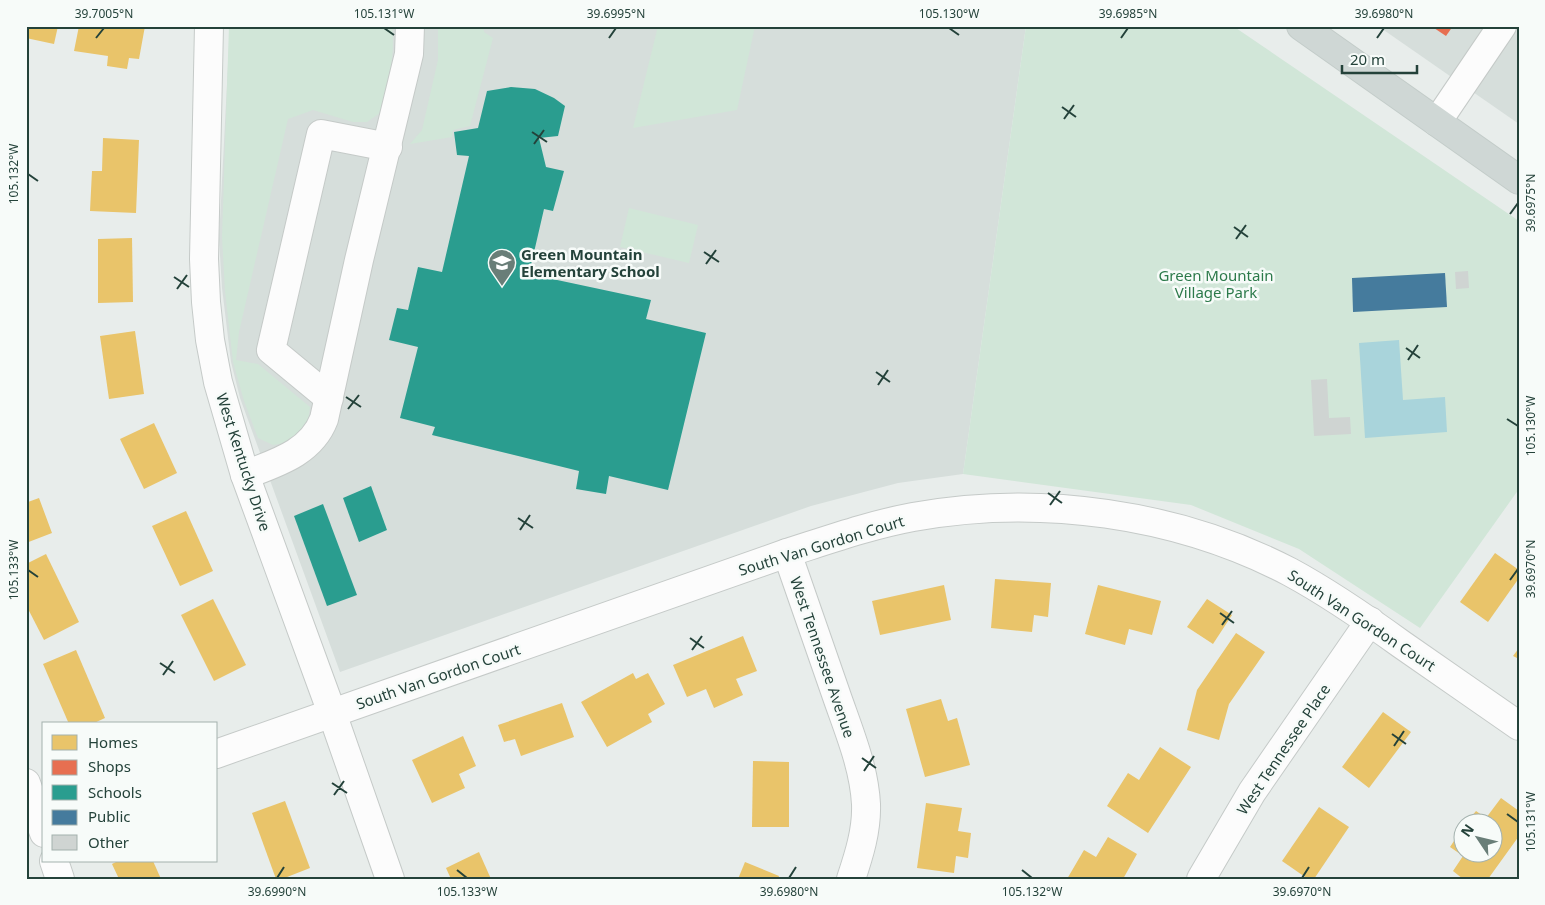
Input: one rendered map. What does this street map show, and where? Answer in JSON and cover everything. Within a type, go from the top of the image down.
[{"type":"main road","points":[[1301,26],[1519,180]]},
{"type":"street","name":"West Kentucky Drive","points":[[208,26],[204,259],[210,340],[218,382],[244,475],[332,713],[390,879]]},
{"type":"street","points":[[244,475],[296,453],[314,438],[320,428],[329,398],[359,260],[388,147],[409,54],[410,26]]},
{"type":"street","points":[[1437,122],[1502,26]]},
{"type":"street","points":[[329,398],[271,350],[321,134],[388,147]]},
{"type":"street","name":"South Van Gordon Court","points":[[218,753],[787,553],[862,529],[913,517],[965,510],[1027,508],[1080,510],[1128,517],[1168,526],[1212,539],[1290,572],[1370,622],[1519,726]]},
{"type":"street","name":"West Tennessee Avenue","points":[[787,553],[854,744],[863,781],[866,805],[864,828],[859,854],[851,879]]},
{"type":"street","name":"West Tennessee Place","points":[[1201,879],[1252,792],[1370,622]]},
{"type":"street","points":[[26,783],[38,821]]},
{"type":"street","points":[[54,862],[60,879]]},
{"type":"shaded area","points":[[230,26],[1026,26],[963,474],[898,483],[811,506],[340,672],[240,398],[231,362],[222,288],[219,239]]},
{"type":"shaded area","points":[[1378,26],[1519,26],[1519,124]]},
{"type":"green space","points":[[229,26],[392,26],[392,60],[380,113],[367,122],[353,122],[313,110],[288,119],[239,332],[236,360],[258,364],[310,407],[308,421],[298,435],[286,443],[273,445],[258,438],[244,401],[233,362],[225,291],[222,237]]},
{"type":"green space","points":[[437,26],[483,26],[484,32],[493,38],[470,126],[453,130],[452,137],[410,144],[422,130],[438,60]]},
{"type":"green space","points":[[658,26],[755,26],[737,110],[633,128]]},
{"type":"green space","name":"Green Mountain Village Park","points":[[1026,26],[1233,26],[1519,221],[1519,489],[1420,628],[1299,549],[1191,505],[963,474]]},
{"type":"green space","points":[[629,208],[698,225],[689,263],[620,247]]},
{"type":"water","points":[[1399,340],[1403,400],[1445,397],[1447,432],[1365,438],[1359,343]]},
{"type":"building: Homes","points":[[26,26],[58,26],[54,44],[26,38]]},
{"type":"building: Homes","points":[[79,26],[145,26],[139,59],[129,58],[127,69],[107,66],[108,56],[74,51]]},
{"type":"building: Homes","points":[[103,138],[139,140],[136,213],[90,211],[92,171],[102,171]]},
{"type":"building: Homes","points":[[132,238],[133,302],[98,303],[98,239]]},
{"type":"building: Homes","points":[[135,331],[144,394],[109,399],[100,336]]},
{"type":"building: Homes","points":[[154,423],[177,473],[144,489],[120,439]]},
{"type":"building: Homes","points":[[26,497],[28,502],[39,498],[52,533],[26,543]]},
{"type":"building: Homes","points":[[186,511],[213,571],[180,586],[152,526]]},
{"type":"building: Homes","points":[[1495,553],[1519,570],[1519,578],[1488,622],[1460,602]]},
{"type":"building: Homes","points":[[46,554],[79,622],[44,640],[26,605],[26,564]]},
{"type":"building: Homes","points":[[995,579],[1051,583],[1048,617],[1034,615],[1032,632],[991,628]]},
{"type":"building: Homes","points":[[944,585],[951,620],[880,635],[872,601]]},
{"type":"building: Homes","points":[[1098,585],[1161,601],[1152,635],[1129,629],[1125,645],[1085,634]]},
{"type":"building: Homes","points":[[213,599],[246,665],[214,681],[181,615]]},
{"type":"building: Homes","points":[[1207,599],[1232,615],[1213,644],[1187,627]]},
{"type":"building: Homes","points":[[1236,633],[1265,652],[1229,704],[1219,740],[1187,730],[1197,690]]},
{"type":"building: Homes","points":[[743,636],[757,671],[736,679],[743,695],[714,708],[706,689],[687,697],[673,665]]},
{"type":"building: Homes","points":[[1519,648],[1519,659],[1513,656]]},
{"type":"building: Homes","points":[[76,650],[105,718],[96,722],[68,722],[43,664]]},
{"type":"building: Homes","points":[[633,673],[636,679],[648,673],[665,704],[648,714],[652,722],[607,747],[581,702]]},
{"type":"building: Homes","points":[[941,699],[948,721],[957,718],[970,765],[925,777],[906,709]]},
{"type":"building: Homes","points":[[562,703],[574,737],[521,756],[515,739],[504,742],[498,725]]},
{"type":"building: Homes","points":[[1383,712],[1411,732],[1369,788],[1342,767]]},
{"type":"building: Homes","points":[[463,736],[476,766],[459,774],[465,788],[432,803],[412,760]]},
{"type":"building: Homes","points":[[1160,747],[1191,767],[1148,833],[1107,806],[1128,773],[1139,780]]},
{"type":"building: Homes","points":[[753,761],[789,762],[789,827],[752,827]]},
{"type":"building: Homes","points":[[1501,798],[1519,811],[1519,836],[1502,860],[1502,812],[1490,812]]},
{"type":"building: Homes","points":[[285,801],[310,868],[282,879],[276,879],[252,813]]},
{"type":"building: Homes","points":[[926,803],[962,808],[958,831],[971,833],[968,858],[956,856],[954,873],[917,868]]},
{"type":"building: Homes","points":[[1319,807],[1349,827],[1314,879],[1308,879],[1282,861]]},
{"type":"building: Homes","points":[[1108,837],[1137,854],[1123,879],[1067,879],[1084,850],[1096,857]]},
{"type":"building: Homes","points":[[479,852],[491,879],[451,879],[446,868]]},
{"type":"building: Homes","points":[[116,862],[153,862],[161,879],[119,879],[112,864]]},
{"type":"building: Homes","points":[[745,862],[779,876],[778,879],[738,879]]},
{"type":"building: Homes","points":[[1459,862],[1500,862],[1488,879],[1463,879],[1453,871]]},
{"type":"building: Shops","points":[[1431,26],[1453,26],[1446,36]]},
{"type":"building: Schools","name":"Green Mountain Elementary School","points":[[511,87],[535,89],[554,98],[565,106],[558,136],[539,138],[546,167],[564,171],[553,211],[544,209],[529,274],[651,300],[646,319],[706,333],[668,490],[609,476],[606,494],[576,489],[579,471],[432,435],[435,427],[400,418],[418,347],[389,340],[397,308],[408,310],[418,267],[442,272],[469,156],[457,155],[454,132],[478,128],[487,91]]},
{"type":"building: Schools","points":[[371,486],[387,530],[359,542],[343,498]]},
{"type":"building: Schools","points":[[323,504],[357,595],[327,606],[294,516]]},
{"type":"building: Public","points":[[1445,273],[1447,307],[1353,312],[1352,278]]},
{"type":"building: Other","points":[[1468,271],[1469,288],[1456,289],[1455,272]]},
{"type":"building: Other","points":[[1327,379],[1329,418],[1350,417],[1351,434],[1314,436],[1311,380]]},
{"type":"place","name":"Green Mountain Elementary School","points":[[502,287]]}]
